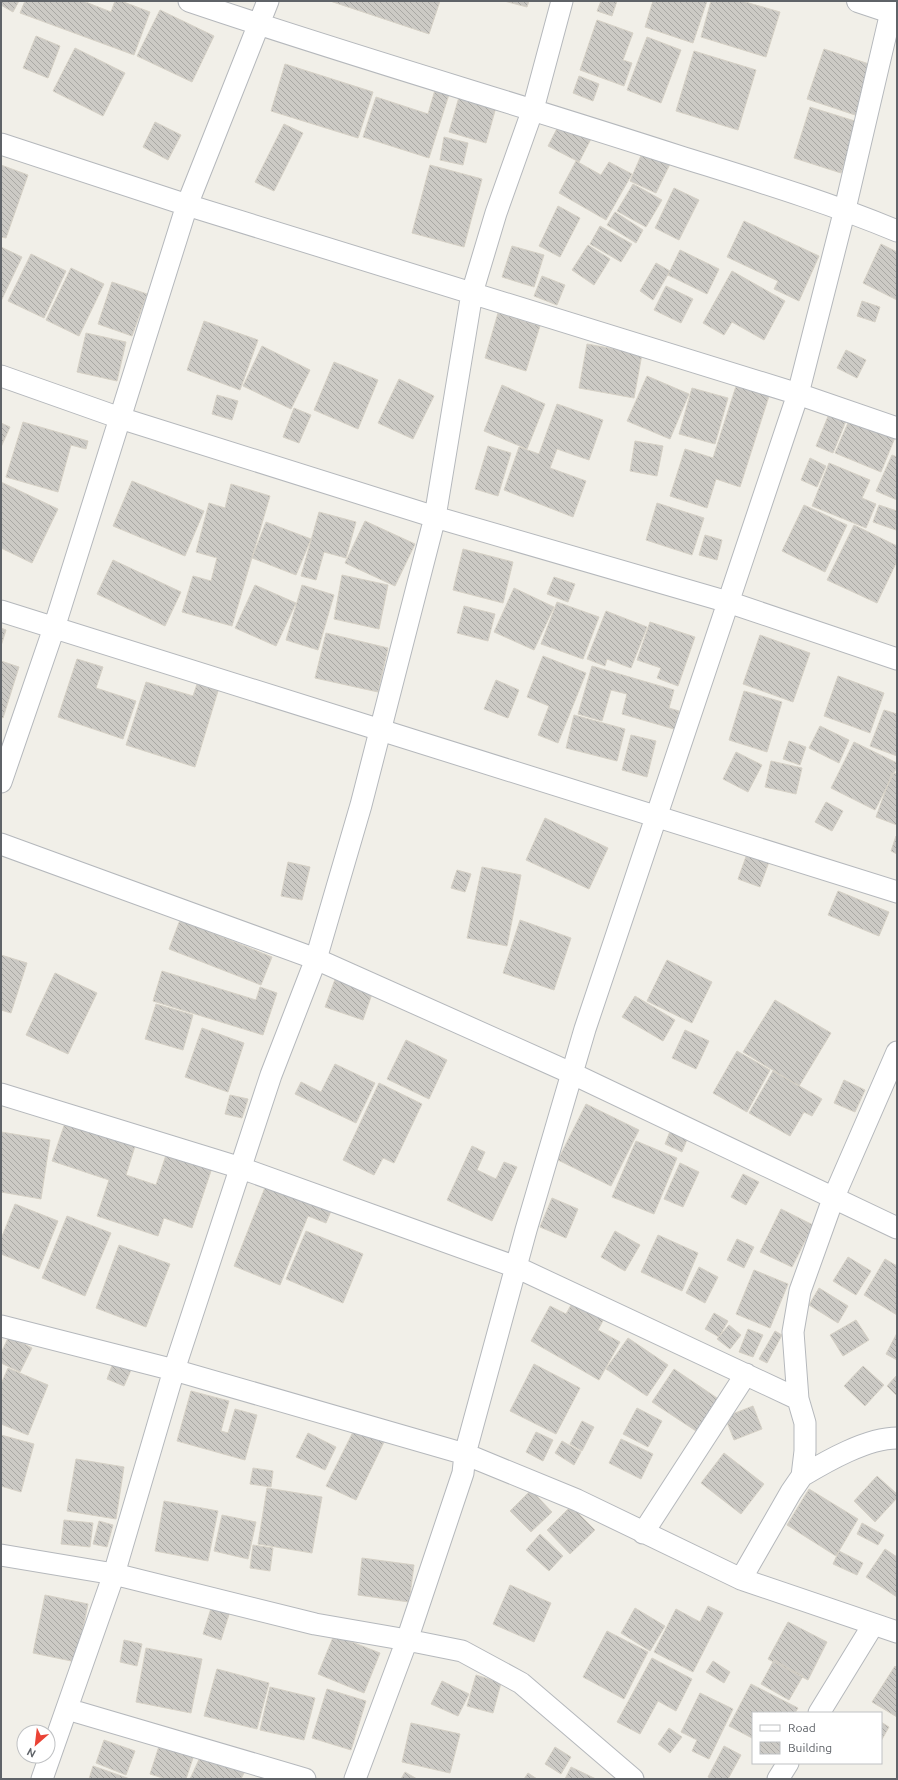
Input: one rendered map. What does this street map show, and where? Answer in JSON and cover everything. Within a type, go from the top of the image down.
[{"type":"street","points":[[189,1],[384,65],[533,109],[845,209],[897,231]]},
{"type":"street","points":[[1,782],[54,628],[187,205],[268,1]]},
{"type":"street","points":[[42,1779],[114,1574],[174,1370],[271,1075],[316,958],[361,805],[435,516],[472,293],[496,213],[533,109],[562,1]]},
{"type":"street","points":[[355,1779],[407,1640],[463,1473],[465,1454],[516,1267],[572,1073],[656,816],[798,394],[845,209],[892,9],[858,1]]},
{"type":"street","points":[[1,144],[187,205],[798,394],[897,428]]},
{"type":"street","points":[[1,376],[120,418],[435,516],[728,602],[897,659]]},
{"type":"street","points":[[1,611],[897,892]]},
{"type":"street","points":[[1,844],[316,958],[572,1073],[833,1199],[897,1228]]},
{"type":"street","points":[[802,1476],[805,1451],[805,1423],[798,1399],[793,1332],[800,1291],[833,1199],[897,1052]]},
{"type":"street","points":[[1,1094],[241,1168],[516,1267],[798,1399]]},
{"type":"street","points":[[1,1326],[174,1370],[465,1454],[577,1500],[741,1579],[897,1632]]},
{"type":"street","points":[[643,1533],[746,1374]]},
{"type":"street","points":[[741,1579],[791,1492],[802,1476],[837,1455],[887,1438],[897,1438]]},
{"type":"street","points":[[1,1555],[114,1574],[315,1624],[462,1651],[521,1683],[633,1779]]},
{"type":"street","points":[[820,1712],[873,1625]]},
{"type":"street","points":[[67,1710],[305,1779]]},
{"type":"street","points":[[778,1779],[787,1764]]},
{"type":"building","points":[[1,1],[19,1],[13,12],[1,5]]},
{"type":"building","points":[[25,1],[83,1],[111,12],[115,1],[121,1],[150,12],[134,55],[20,13]]},
{"type":"building","points":[[330,1],[440,1],[429,34]]},
{"type":"building","points":[[504,1],[529,1],[527,7]]},
{"type":"building","points":[[601,1],[617,1],[612,16],[597,11]]},
{"type":"building","points":[[653,1],[707,1],[693,43],[645,27]]},
{"type":"building","points":[[711,1],[742,1],[780,12],[766,57],[701,37]]},
{"type":"building","points":[[160,10],[214,36],[192,82],[137,56]]},
{"type":"building","points":[[597,20],[633,33],[623,60],[632,63],[624,86],[580,70]]},
{"type":"building","points":[[36,36],[60,46],[48,78],[23,68]]},
{"type":"building","points":[[647,37],[681,50],[661,103],[627,90]]},
{"type":"building","points":[[75,48],[125,73],[103,116],[53,91]]},
{"type":"building","points":[[824,49],[875,66],[858,116],[807,99]]},
{"type":"building","points":[[694,51],[756,70],[738,130],[676,111]]},
{"type":"building","points":[[285,64],[373,92],[358,138],[271,111]]},
{"type":"building","points":[[579,76],[599,84],[593,101],[573,93]]},
{"type":"building","points":[[437,83],[451,88],[429,158],[363,137],[376,97],[428,114]]},
{"type":"building","points":[[461,90],[498,100],[486,143],[449,132]]},
{"type":"building","points":[[810,107],[858,122],[841,173],[794,158]]},
{"type":"building","points":[[562,119],[593,135],[579,162],[548,146]]},
{"type":"building","points":[[155,122],[181,135],[168,160],[143,147]]},
{"type":"building","points":[[284,124],[303,133],[274,191],[255,182]]},
{"type":"building","points":[[444,137],[468,143],[463,165],[440,160]]},
{"type":"building","points":[[643,151],[670,164],[656,193],[630,181]]},
{"type":"building","points":[[576,161],[601,175],[609,162],[632,174],[606,220],[559,193]]},
{"type":"building","points":[[1,165],[28,175],[6,238],[1,237]]},
{"type":"building","points":[[430,165],[482,179],[464,247],[412,233]]},
{"type":"building","points":[[633,184],[662,200],[646,227],[617,211]]},
{"type":"building","points":[[674,188],[699,200],[679,240],[655,228]]},
{"type":"building","points":[[558,206],[580,218],[560,257],[539,246]]},
{"type":"building","points":[[615,212],[643,230],[636,243],[607,225]]},
{"type":"building","points":[[744,221],[819,256],[799,301],[774,289],[778,281],[727,257]]},
{"type":"building","points":[[600,226],[632,244],[621,262],[590,244]]},
{"type":"building","points":[[881,244],[897,252],[897,300],[863,283]]},
{"type":"building","points":[[588,245],[610,259],[594,285],[572,270]]},
{"type":"building","points":[[512,246],[544,255],[534,287],[502,277]]},
{"type":"building","points":[[1,247],[22,257],[1,301]]},
{"type":"building","points":[[680,250],[719,269],[707,294],[668,275]]},
{"type":"building","points":[[31,254],[66,271],[44,318],[8,301]]},
{"type":"building","points":[[656,263],[670,271],[653,300],[640,291]]},
{"type":"building","points":[[71,268],[104,284],[79,336],[46,320]]},
{"type":"building","points":[[732,271],[785,301],[764,340],[732,322],[724,335],[703,323]]},
{"type":"building","points":[[542,276],[565,285],[557,305],[534,296]]},
{"type":"building","points":[[112,282],[147,294],[132,336],[98,324]]},
{"type":"building","points":[[666,286],[693,299],[681,323],[654,310]]},
{"type":"building","points":[[862,301],[880,307],[875,322],[857,316]]},
{"type":"building","points":[[498,313],[540,326],[526,371],[485,358]]},
{"type":"building","points":[[204,321],[258,340],[240,390],[187,370]]},
{"type":"building","points":[[86,333],[126,342],[117,381],[77,372]]},
{"type":"building","points":[[587,344],[642,354],[634,398],[579,388]]},
{"type":"building","points":[[262,346],[310,370],[291,409],[243,386]]},
{"type":"building","points":[[846,350],[866,360],[857,378],[837,368]]},
{"type":"building","points":[[334,362],[378,380],[358,429],[314,410]]},
{"type":"building","points":[[647,376],[689,394],[670,439],[627,421]]},
{"type":"building","points":[[399,379],[434,396],[413,439],[378,423]]},
{"type":"building","points":[[737,383],[770,393],[740,487],[716,479],[707,508],[670,496],[685,449],[713,458]]},
{"type":"building","points":[[502,385],[545,404],[527,449],[484,431]]},
{"type":"building","points":[[692,388],[728,398],[715,444],[679,434]]},
{"type":"building","points":[[217,395],[238,401],[232,420],[212,414]]},
{"type":"building","points":[[557,404],[603,420],[589,460],[557,449],[550,468],[586,481],[573,517],[504,490],[519,447],[539,454]]},
{"type":"building","points":[[833,404],[850,411],[833,453],[816,446]]},
{"type":"building","points":[[294,408],[311,415],[299,443],[283,437]]},
{"type":"building","points":[[851,416],[896,435],[881,472],[835,453]]},
{"type":"building","points":[[23,422],[88,441],[86,449],[71,445],[58,492],[6,477]]},
{"type":"building","points":[[1,423],[10,427],[1,447]]},
{"type":"building","points":[[635,441],[663,446],[657,476],[630,471]]},
{"type":"building","points":[[488,446],[511,453],[498,496],[475,489]]},
{"type":"building","points":[[892,455],[897,457],[897,500],[876,491]]},
{"type":"building","points":[[810,458],[826,466],[817,487],[801,480]]},
{"type":"building","points":[[829,463],[870,480],[862,498],[876,504],[866,528],[812,506]]},
{"type":"building","points":[[132,481],[204,511],[185,556],[113,526]]},
{"type":"building","points":[[1,482],[58,509],[32,563],[1,548]]},
{"type":"building","points":[[231,484],[270,496],[232,626],[182,612],[193,576],[211,581],[217,558],[196,552],[209,503],[225,508]]},
{"type":"building","points":[[657,503],[704,518],[692,555],[646,540]]},
{"type":"building","points":[[804,505],[847,525],[825,572],[782,551]]},
{"type":"building","points":[[879,505],[897,511],[896,530],[873,522]]},
{"type":"building","points":[[319,512],[356,522],[346,558],[324,552],[316,580],[301,576]]},
{"type":"building","points":[[365,521],[415,544],[395,586],[345,563]]},
{"type":"building","points":[[266,522],[311,539],[296,575],[252,558]]},
{"type":"building","points":[[854,525],[897,546],[897,561],[877,603],[827,580]]},
{"type":"building","points":[[705,535],[722,540],[717,560],[699,555]]},
{"type":"building","points":[[463,549],[513,562],[503,603],[453,590]]},
{"type":"building","points":[[113,560],[181,592],[165,626],[97,594]]},
{"type":"building","points":[[342,575],[388,585],[379,629],[334,619]]},
{"type":"building","points":[[554,577],[575,584],[568,602],[547,594]]},
{"type":"building","points":[[255,585],[296,603],[276,646],[235,628]]},
{"type":"building","points":[[302,585],[334,595],[318,650],[286,640]]},
{"type":"building","points":[[514,588],[554,607],[534,650],[494,632]]},
{"type":"building","points":[[557,602],[599,617],[583,659],[541,644]]},
{"type":"building","points":[[464,606],[495,614],[488,641],[457,633]]},
{"type":"building","points":[[606,611],[647,627],[631,668],[607,659],[605,666],[587,659]]},
{"type":"building","points":[[650,622],[695,637],[678,686],[657,678],[661,668],[637,660]]},
{"type":"building","points":[[1,628],[6,630],[1,646]]},
{"type":"building","points":[[326,633],[388,648],[378,692],[315,678]]},
{"type":"building","points":[[760,635],[810,653],[793,702],[743,684]]},
{"type":"building","points":[[543,656],[586,673],[558,743],[538,735],[549,706],[527,697]]},
{"type":"building","points":[[77,659],[103,667],[96,688],[136,701],[123,739],[58,717]]},
{"type":"building","points":[[1,661],[19,667],[3,718],[1,717]]},
{"type":"building","points":[[592,666],[674,690],[669,708],[679,711],[674,729],[622,714],[627,694],[611,690],[602,721],[578,714]]},
{"type":"building","points":[[838,676],[884,693],[870,733],[824,716]]},
{"type":"building","points":[[496,680],[519,690],[508,718],[484,709]]},
{"type":"building","points":[[146,682],[193,696],[197,684],[218,691],[195,767],[126,745]]},
{"type":"building","points":[[744,691],[782,702],[767,752],[729,740]]},
{"type":"building","points":[[884,710],[897,714],[897,756],[870,746]]},
{"type":"building","points":[[574,715],[625,729],[617,761],[566,748]]},
{"type":"building","points":[[820,726],[849,740],[839,763],[809,748]]},
{"type":"building","points":[[631,735],[656,741],[647,777],[622,770]]},
{"type":"building","points":[[789,741],[806,747],[800,765],[783,759]]},
{"type":"building","points":[[854,742],[897,763],[897,767],[875,810],[831,788]]},
{"type":"building","points":[[736,752],[762,765],[748,792],[723,779]]},
{"type":"building","points":[[771,761],[802,768],[796,794],[765,787]]},
{"type":"building","points":[[892,773],[897,774],[897,825],[876,817]]},
{"type":"building","points":[[826,802],[843,811],[832,831],[815,822]]},
{"type":"building","points":[[545,818],[608,848],[589,889],[526,860]]},
{"type":"building","points":[[897,836],[897,854],[891,851]]},
{"type":"building","points":[[748,851],[770,859],[760,887],[738,879]]},
{"type":"building","points":[[288,862],[310,867],[302,900],[281,896]]},
{"type":"building","points":[[482,867],[521,875],[507,946],[467,938]]},
{"type":"building","points":[[457,870],[471,874],[465,892],[451,888]]},
{"type":"building","points":[[838,891],[889,912],[879,936],[828,915]]},
{"type":"building","points":[[180,920],[272,957],[261,985],[169,949]]},
{"type":"building","points":[[520,920],[571,938],[554,990],[503,973]]},
{"type":"building","points":[[1,955],[27,963],[11,1013],[1,1010]]},
{"type":"building","points":[[667,960],[712,982],[692,1023],[647,1001]]},
{"type":"building","points":[[162,971],[256,1000],[260,987],[277,993],[263,1035],[153,1001]]},
{"type":"building","points":[[55,973],[97,993],[68,1054],[26,1035]]},
{"type":"building","points":[[337,974],[374,988],[363,1020],[325,1007]]},
{"type":"building","points":[[635,996],[675,1020],[663,1041],[622,1017]]},
{"type":"building","points":[[775,1000],[831,1033],[799,1086],[743,1052]]},
{"type":"building","points":[[156,1004],[193,1015],[183,1050],[145,1039]]},
{"type":"building","points":[[202,1028],[244,1043],[228,1092],[185,1077]]},
{"type":"building","points":[[685,1030],[709,1041],[696,1069],[672,1058]]},
{"type":"building","points":[[406,1040],[447,1060],[429,1099],[387,1079]]},
{"type":"building","points":[[737,1051],[770,1070],[747,1112],[713,1093]]},
{"type":"building","points":[[335,1064],[375,1083],[356,1123],[295,1094],[301,1082],[321,1092]]},
{"type":"building","points":[[773,1071],[822,1099],[812,1116],[804,1112],[790,1136],[749,1113]]},
{"type":"building","points":[[844,1080],[865,1090],[855,1112],[834,1103]]},
{"type":"building","points":[[379,1083],[422,1104],[394,1163],[383,1158],[374,1175],[343,1160]]},
{"type":"building","points":[[230,1095],[248,1099],[242,1118],[225,1114]]},
{"type":"building","points":[[586,1104],[639,1130],[611,1186],[558,1160]]},
{"type":"building","points":[[66,1120],[136,1143],[126,1175],[156,1185],[167,1152],[212,1168],[192,1228],[164,1218],[158,1236],[97,1216],[109,1180],[52,1161]]},
{"type":"building","points":[[673,1124],[690,1132],[682,1152],[665,1144]]},
{"type":"building","points":[[1,1132],[50,1140],[41,1199],[1,1192]]},
{"type":"building","points":[[636,1141],[677,1158],[654,1214],[612,1197]]},
{"type":"building","points":[[472,1146],[485,1152],[477,1170],[496,1179],[504,1162],[517,1167],[492,1221],[447,1200]]},
{"type":"building","points":[[680,1163],[699,1172],[683,1207],[664,1199]]},
{"type":"building","points":[[743,1174],[759,1182],[746,1205],[731,1197]]},
{"type":"building","points":[[266,1185],[331,1211],[326,1223],[308,1216],[280,1285],[234,1266]]},
{"type":"building","points":[[552,1198],[578,1209],[566,1238],[540,1227]]},
{"type":"building","points":[[15,1204],[58,1221],[39,1269],[1,1254],[1,1239]]},
{"type":"building","points":[[781,1209],[813,1225],[792,1267],[760,1252]]},
{"type":"building","points":[[67,1216],[111,1233],[85,1296],[42,1278]]},
{"type":"building","points":[[306,1231],[363,1254],[343,1303],[286,1279]]},
{"type":"building","points":[[615,1231],[640,1245],[625,1271],[601,1257]]},
{"type":"building","points":[[658,1235],[698,1253],[682,1291],[641,1272]]},
{"type":"building","points":[[737,1239],[754,1247],[744,1268],[727,1260]]},
{"type":"building","points":[[119,1245],[170,1264],[146,1327],[96,1308]]},
{"type":"building","points":[[848,1257],[871,1271],[856,1295],[833,1281]]},
{"type":"building","points":[[885,1259],[897,1266],[897,1315],[864,1295]]},
{"type":"building","points":[[699,1267],[718,1277],[705,1303],[686,1293]]},
{"type":"building","points":[[754,1270],[788,1284],[770,1328],[736,1314]]},
{"type":"building","points":[[819,1288],[848,1306],[838,1323],[809,1305]]},
{"type":"building","points":[[576,1296],[607,1313],[598,1330],[620,1342],[599,1380],[531,1341],[550,1306],[566,1314]]},
{"type":"building","points":[[714,1313],[728,1321],[719,1337],[705,1329]]},
{"type":"building","points":[[856,1320],[869,1340],[843,1356],[830,1335]]},
{"type":"building","points":[[729,1325],[741,1335],[730,1349],[717,1339]]},
{"type":"building","points":[[748,1329],[763,1335],[753,1357],[739,1352]]},
{"type":"building","points":[[775,1331],[782,1335],[767,1363],[759,1359]]},
{"type":"building","points":[[897,1333],[897,1360],[886,1354]]},
{"type":"building","points":[[9,1336],[32,1348],[20,1372],[1,1363],[1,1353]]},
{"type":"building","points":[[628,1338],[668,1365],[647,1396],[606,1369]]},
{"type":"building","points":[[113,1363],[131,1370],[124,1386],[107,1379]]},
{"type":"building","points":[[534,1364],[580,1388],[556,1434],[510,1411]]},
{"type":"building","points":[[863,1366],[884,1385],[865,1406],[844,1386]]},
{"type":"building","points":[[8,1368],[48,1385],[28,1435],[1,1424],[1,1384]]},
{"type":"building","points":[[674,1369],[720,1400],[699,1433],[652,1402]]},
{"type":"building","points":[[897,1375],[897,1394],[896,1395],[887,1386]]},
{"type":"building","points":[[191,1391],[229,1401],[221,1431],[228,1433],[235,1409],[257,1415],[245,1460],[177,1441]]},
{"type":"building","points":[[753,1406],[762,1429],[734,1440],[725,1417]]},
{"type":"building","points":[[637,1408],[662,1421],[648,1447],[623,1434]]},
{"type":"building","points":[[582,1421],[594,1427],[582,1451],[570,1444]]},
{"type":"building","points":[[355,1428],[384,1442],[356,1500],[326,1486]]},
{"type":"building","points":[[536,1432],[553,1440],[543,1461],[526,1452]]},
{"type":"building","points":[[308,1433],[336,1447],[325,1470],[296,1457]]},
{"type":"building","points":[[1,1435],[34,1444],[21,1492],[1,1486]]},
{"type":"building","points":[[621,1439],[653,1454],[641,1479],[609,1463]]},
{"type":"building","points":[[562,1441],[581,1452],[574,1465],[555,1453]]},
{"type":"building","points":[[724,1453],[764,1484],[741,1514],[701,1483]]},
{"type":"building","points":[[76,1459],[124,1467],[116,1519],[67,1511]]},
{"type":"building","points":[[253,1468],[273,1471],[271,1487],[250,1484]]},
{"type":"building","points":[[877,1476],[897,1494],[897,1498],[875,1522],[854,1501]]},
{"type":"building","points":[[267,1488],[322,1497],[312,1553],[258,1544]]},
{"type":"building","points":[[809,1489],[858,1519],[836,1556],[787,1525]]},
{"type":"building","points":[[531,1490],[552,1512],[531,1532],[510,1511]]},
{"type":"building","points":[[164,1501],[218,1511],[208,1561],[155,1551]]},
{"type":"building","points":[[571,1506],[595,1530],[570,1554],[547,1530]]},
{"type":"building","points":[[222,1515],[256,1522],[248,1559],[214,1551]]},
{"type":"building","points":[[64,1520],[93,1523],[90,1547],[61,1544]]},
{"type":"building","points":[[99,1521],[113,1525],[107,1547],[93,1544]]},
{"type":"building","points":[[862,1523],[884,1535],[878,1545],[857,1534]]},
{"type":"building","points":[[540,1534],[563,1556],[549,1571],[526,1550]]},
{"type":"building","points":[[253,1545],[273,1548],[270,1571],[250,1568]]},
{"type":"building","points":[[885,1549],[897,1557],[897,1597],[866,1577]]},
{"type":"building","points":[[839,1551],[863,1563],[857,1575],[833,1564]]},
{"type":"building","points":[[362,1558],[414,1565],[409,1602],[358,1595]]},
{"type":"building","points":[[510,1585],[551,1603],[534,1642],[493,1624]]},
{"type":"building","points":[[45,1595],[88,1604],[76,1662],[33,1653]]},
{"type":"building","points":[[213,1602],[231,1608],[221,1640],[203,1634]]},
{"type":"building","points":[[708,1606],[723,1613],[693,1672],[654,1652],[676,1609],[700,1622]]},
{"type":"building","points":[[635,1608],[665,1626],[650,1651],[621,1633]]},
{"type":"building","points":[[788,1622],[827,1642],[808,1680],[768,1659]]},
{"type":"building","points":[[607,1631],[648,1652],[624,1699],[583,1677]]},
{"type":"building","points":[[334,1635],[380,1653],[364,1693],[318,1674]]},
{"type":"building","points":[[124,1640],[142,1644],[137,1666],[120,1662]]},
{"type":"building","points":[[146,1648],[202,1659],[191,1713],[136,1702]]},
{"type":"building","points":[[652,1658],[692,1679],[676,1711],[658,1701],[640,1734],[617,1722]]},
{"type":"building","points":[[774,1660],[803,1676],[789,1700],[761,1684]]},
{"type":"building","points":[[713,1661],[730,1672],[724,1683],[706,1672]]},
{"type":"building","points":[[895,1666],[897,1668],[897,1717],[872,1702]]},
{"type":"building","points":[[217,1669],[269,1683],[257,1729],[204,1716]]},
{"type":"building","points":[[476,1675],[501,1683],[493,1713],[467,1706]]},
{"type":"building","points":[[442,1681],[469,1694],[458,1716],[431,1704]]},
{"type":"building","points":[[751,1684],[798,1708],[796,1712],[752,1712],[752,1738],[729,1726]]},
{"type":"building","points":[[270,1687],[315,1698],[304,1740],[260,1730]]},
{"type":"building","points":[[327,1689],[366,1701],[351,1750],[312,1738]]},
{"type":"building","points":[[700,1693],[733,1709],[709,1759],[692,1751],[697,1740],[681,1732]]},
{"type":"building","points":[[411,1723],[460,1734],[450,1773],[402,1762]]},
{"type":"building","points":[[882,1723],[889,1727],[882,1739]]},
{"type":"building","points":[[669,1728],[682,1737],[670,1753],[658,1744]]},
{"type":"building","points":[[104,1740],[135,1751],[126,1775],[96,1763]]},
{"type":"building","points":[[161,1740],[195,1752],[186,1779],[166,1779],[150,1774]]},
{"type":"building","points":[[724,1746],[741,1755],[728,1779],[712,1779],[708,1777]]},
{"type":"building","points":[[555,1747],[571,1757],[561,1774],[545,1764]]},
{"type":"building","points":[[202,1753],[244,1773],[241,1779],[190,1779]]},
{"type":"building","points":[[93,1766],[130,1779],[89,1779]]},
{"type":"building","points":[[571,1767],[596,1779],[565,1779]]},
{"type":"building","points":[[405,1772],[417,1779],[401,1779]]},
{"type":"building","points":[[528,1773],[537,1779],[524,1779]]}]
